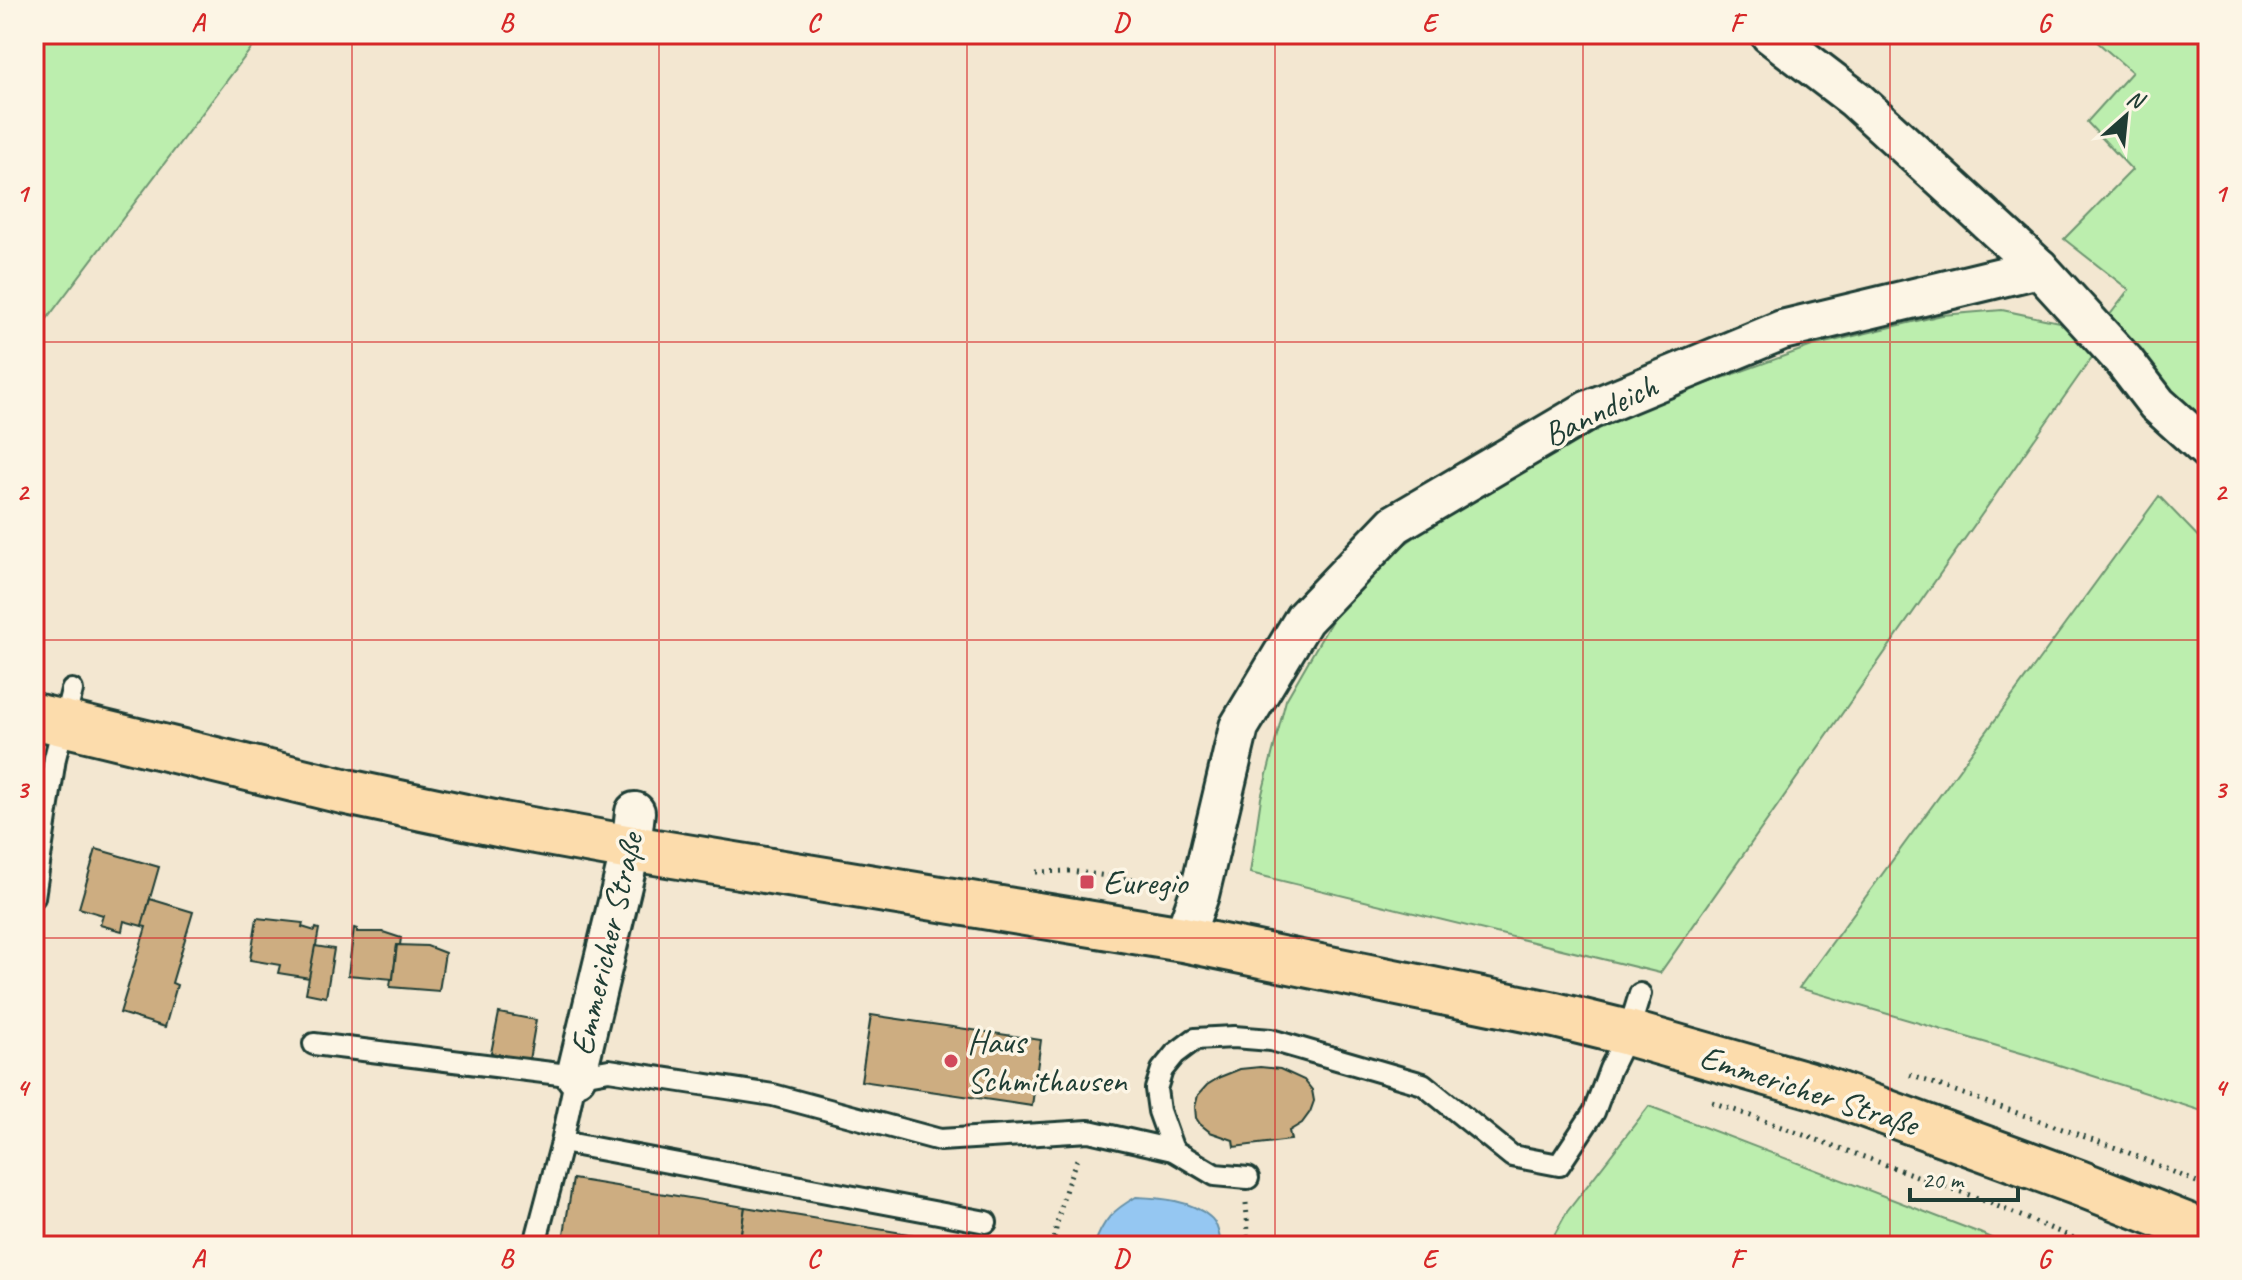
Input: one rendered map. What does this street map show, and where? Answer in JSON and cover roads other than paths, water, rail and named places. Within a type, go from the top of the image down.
[{"type":"main road","name":"Emmericher Straße","points":[[57,709],[347,792],[633,830],[1555,1015],[1634,1014],[1817,1087],[2208,1234]]},
{"type":"street","points":[[1770,34],[1855,99],[2039,268],[2124,361],[2157,404],[2208,450]]},
{"type":"street","name":"Banndeich","points":[[1183,939],[1199,895],[1239,727],[1304,619],[1395,524],[1589,410],[1782,330],[2039,268]]},
{"type":"street","name":"Emmericher Straße","points":[[576,1076],[633,830]]},
{"type":"lane","points":[[34,897],[55,758],[57,709]]},
{"type":"lane","points":[[1173,1150],[1159,1111],[1156,1089],[1162,1070],[1175,1054],[1195,1039],[1234,1037],[1271,1040],[1423,1084],[1512,1156],[1559,1165],[1594,1112],[1634,1014]]},
{"type":"lane","points":[[314,1044],[576,1076],[609,1070],[773,1095],[940,1140],[1089,1131],[1173,1150],[1215,1175],[1248,1178]]},
{"type":"lane","points":[[536,1240],[576,1076]]},
{"type":"lane","points":[[562,1142],[986,1222]]},
{"type":"water","points":[[1136,1197],[1175,1201],[1202,1211],[1215,1223],[1221,1246],[1094,1246],[1110,1217]]},
{"type":"place","name":"Euregio","points":[[1087,882]]},
{"type":"place","name":"Haus Schmithausen","points":[[951,1061]]}]
